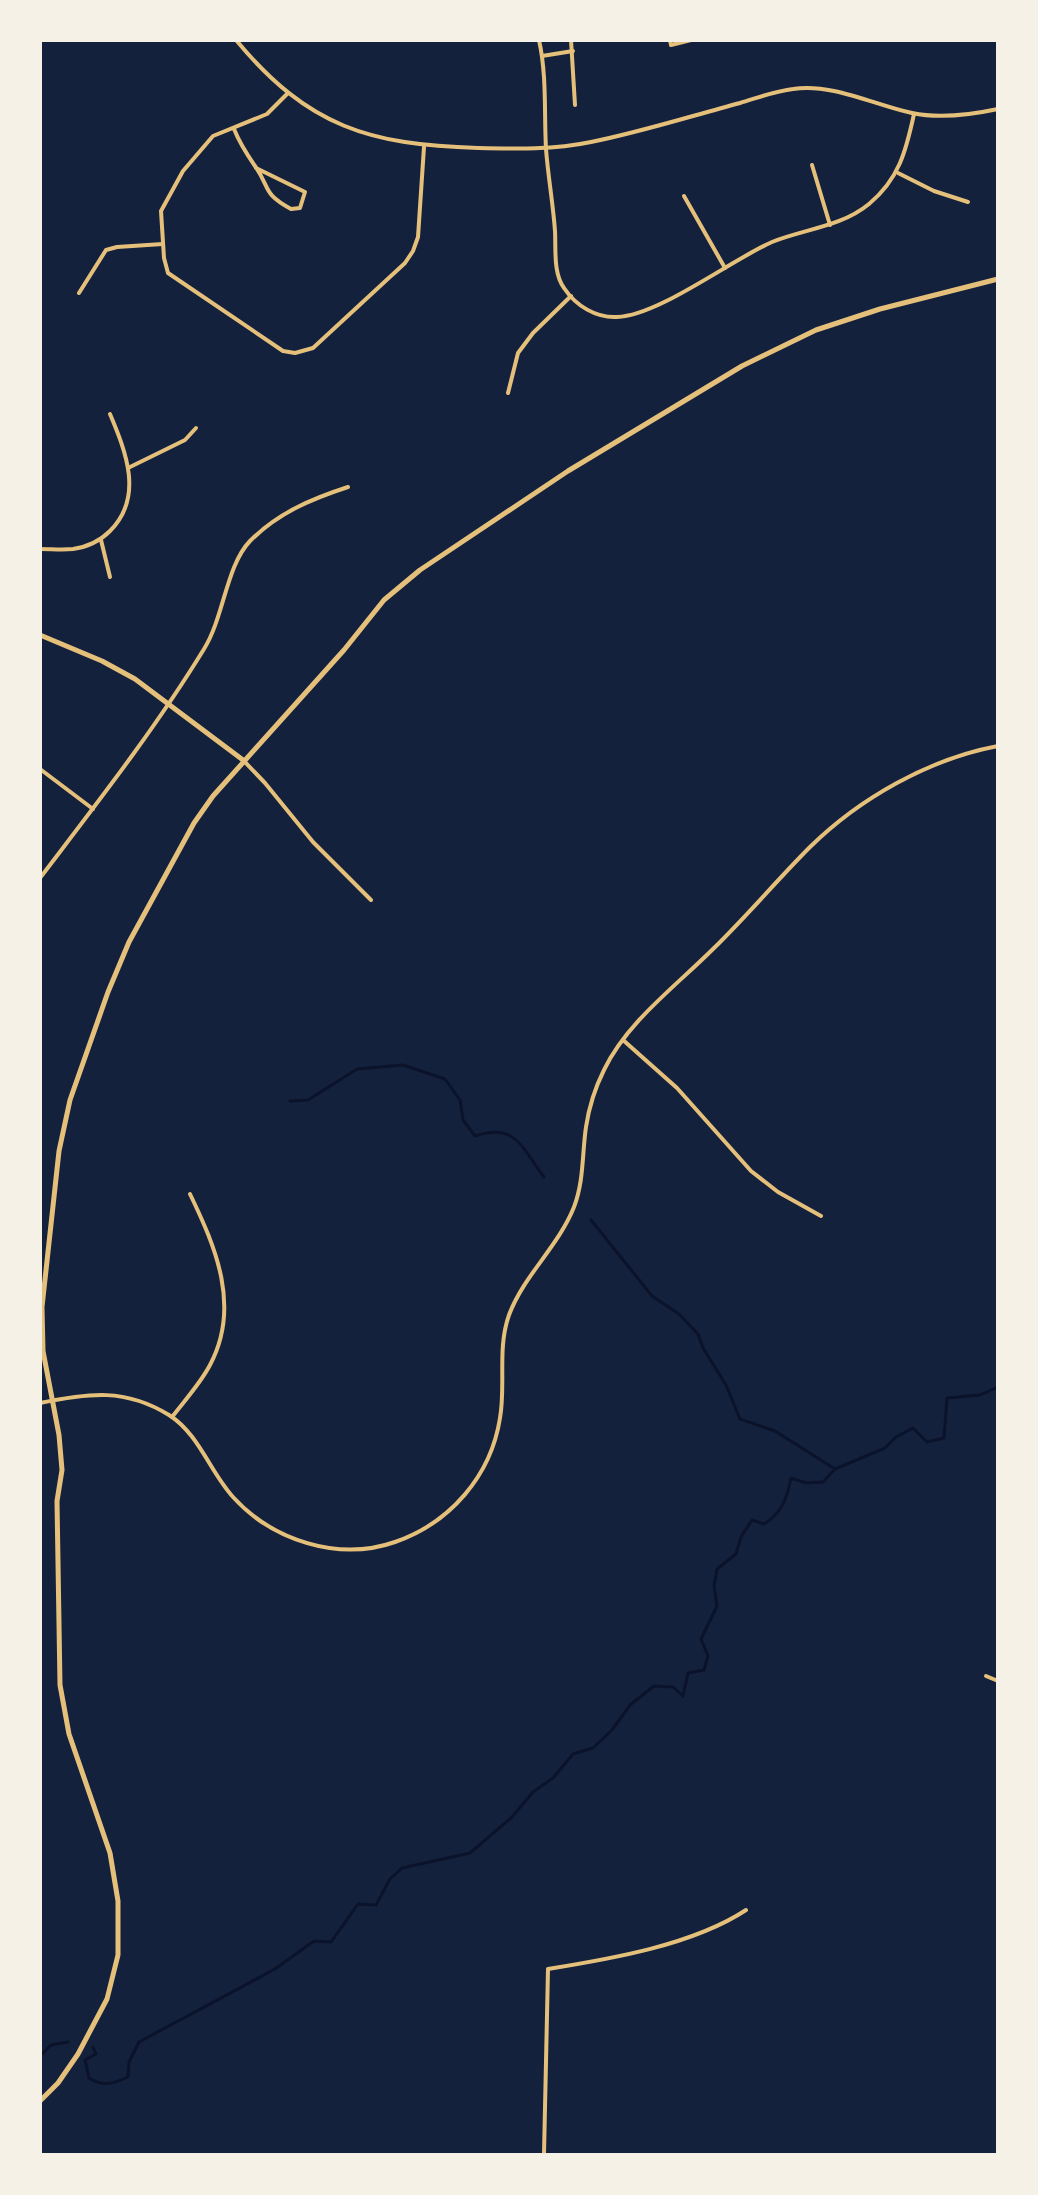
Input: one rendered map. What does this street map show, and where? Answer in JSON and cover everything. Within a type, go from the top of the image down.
[{"type":"street","points":[[236,40],[256,65],[288,93],[316,113],[352,130],[388,141],[424,147],[546,149],[591,142],[793,89],[834,92],[914,114],[973,115],[998,109]]},
{"type":"street","points":[[539,40],[542,56],[546,149],[556,268],[563,288],[580,306],[603,316],[619,317],[644,311],[770,243],[849,218],[868,205],[898,173],[906,154],[914,114]]},
{"type":"street","points":[[571,40],[574,105]]},
{"type":"street","points":[[670,40],[671,45],[691,40]]},
{"type":"street","points":[[542,56],[573,51]]},
{"type":"street","points":[[288,93],[267,114],[213,136],[183,171],[168,194],[161,211],[168,273],[283,351],[295,353],[314,348],[405,263],[418,237],[424,147]]},
{"type":"street","points":[[234,129],[242,150],[256,168],[264,186],[273,198],[291,209],[300,208],[305,192],[256,168]]},
{"type":"street","points":[[812,165],[830,225]]},
{"type":"street","points":[[898,173],[934,191],[968,202]]},
{"type":"street","points":[[684,196],[725,268]]},
{"type":"street","points":[[79,293],[106,250],[117,247],[163,244]]},
{"type":"street","points":[[40,2101],[74,2059],[107,1999],[118,1955],[120,1932],[116,1880],[110,1853],[69,1734],[62,1702],[57,1591],[57,1501],[62,1470],[59,1435],[43,1351],[42,1307],[59,1151],[70,1100],[108,993],[129,942],[194,823],[243,760],[318,680],[384,600],[401,585],[568,471],[742,366],[816,330],[880,309],[998,279]]},
{"type":"street","points":[[508,393],[518,353],[533,333],[572,296]]},
{"type":"street","points":[[40,549],[74,549],[101,540],[117,524],[126,508],[130,493],[129,468],[110,414]]},
{"type":"street","points":[[129,468],[185,440],[196,428]]},
{"type":"street","points":[[40,878],[169,704],[220,618],[237,560],[248,543],[265,528],[303,502],[348,487]]},
{"type":"street","points":[[101,540],[110,577]]},
{"type":"street","points":[[40,636],[102,661],[169,704],[243,760],[313,842],[370,900]]},
{"type":"street","points":[[40,1403],[85,1394],[114,1394],[142,1402],[172,1417],[196,1442],[231,1496],[259,1520],[285,1536],[322,1547],[350,1550],[378,1547],[398,1541],[434,1524],[461,1501],[484,1467],[492,1450],[501,1416],[501,1356],[508,1317],[524,1283],[559,1238],[574,1207],[582,1181],[586,1125],[592,1098],[605,1066],[623,1040],[742,921],[810,847],[841,820],[874,796],[927,768],[998,746]]},
{"type":"street","points":[[40,768],[93,809]]},
{"type":"street","points":[[623,1040],[677,1089],[751,1171],[778,1192],[821,1216]]},
{"type":"street","points":[[172,1417],[210,1364],[220,1339],[225,1311],[224,1285],[219,1259],[190,1194]]},
{"type":"street","points":[[986,1676],[998,1681]]},
{"type":"street","points":[[544,2154],[548,1969],[602,1961],[701,1934],[723,1926],[746,1910]]},
{"type":"waterway","points":[[290,1101],[308,1100],[357,1069],[403,1065],[445,1079],[460,1100],[463,1120],[475,1136],[489,1133],[509,1135],[524,1148],[544,1177]]},
{"type":"waterway","points":[[591,1220],[652,1296],[679,1314],[698,1334],[703,1348],[726,1385],[740,1419],[775,1431],[835,1469]]},
{"type":"waterway","points":[[93,2047],[96,2054],[85,2060],[89,2078],[99,2083],[108,2083],[128,2077],[129,2062],[139,2042],[275,1969],[314,1941],[331,1942],[358,1904],[376,1905],[390,1879],[402,1868],[470,1853],[512,1817],[533,1792],[553,1778],[573,1754],[593,1748],[612,1730],[630,1705],[654,1686],[673,1687],[683,1696],[688,1673],[704,1670],[708,1656],[701,1639],[717,1606],[714,1586],[717,1569],[736,1554],[741,1537],[752,1520],[764,1524],[775,1515],[785,1498],[791,1478],[806,1483],[823,1482],[835,1469],[885,1448],[896,1437],[913,1428],[927,1442],[944,1438],[947,1398],[980,1395],[998,1387]]},
{"type":"waterway","points":[[40,2056],[51,2045],[68,2042]]}]
